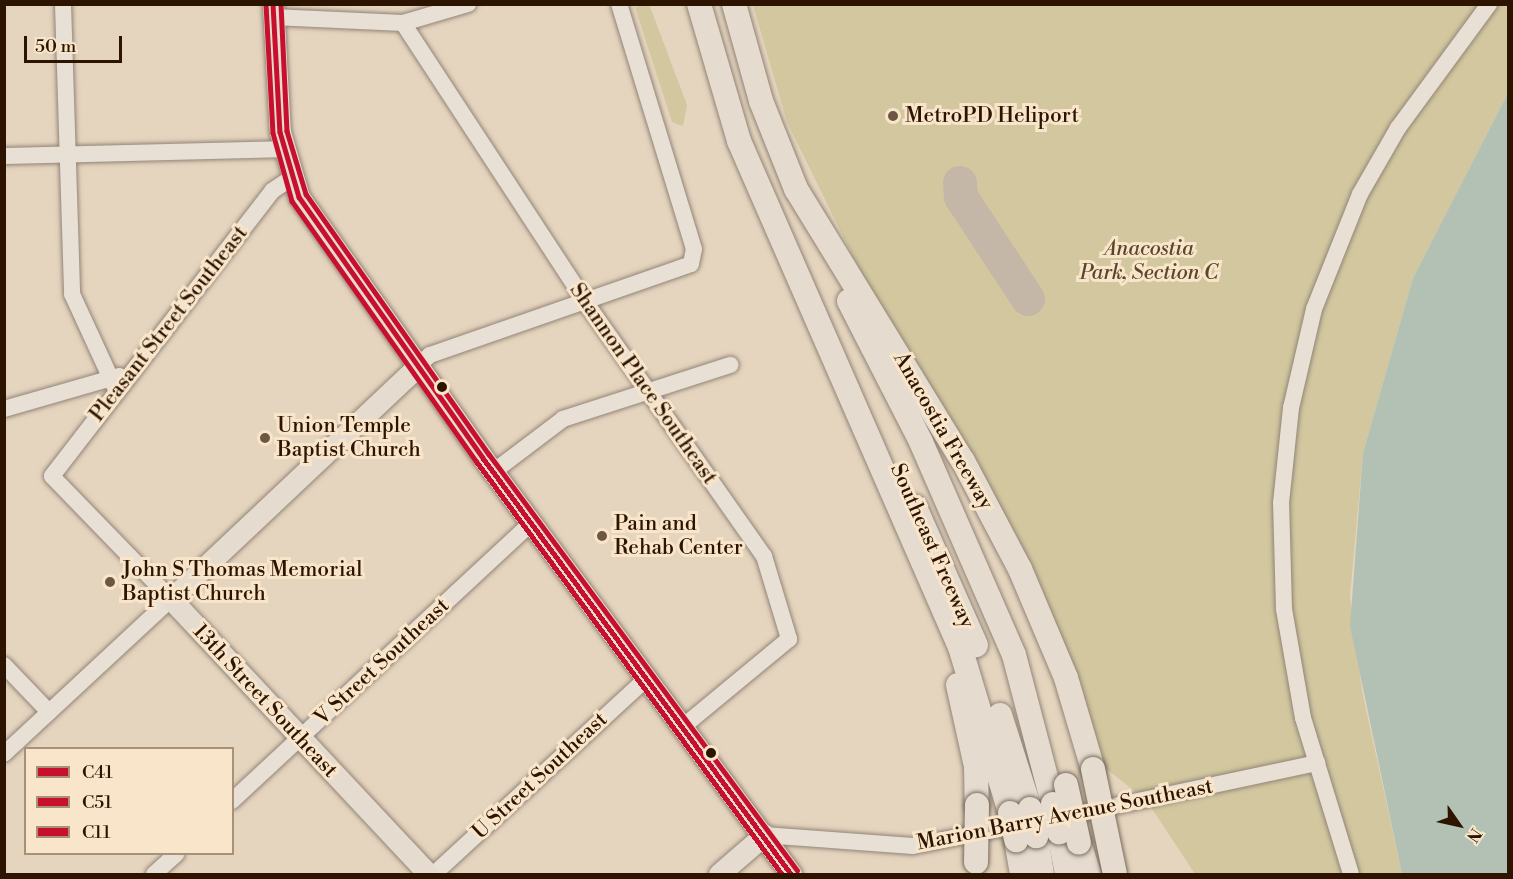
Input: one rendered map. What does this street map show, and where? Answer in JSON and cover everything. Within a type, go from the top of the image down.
[{"type":"highway","points":[[699,4],[739,141],[781,233],[931,588],[1040,803],[1048,838],[1067,874]]},
{"type":"highway","name":"Anacostia Freeway","points":[[734,4],[769,123],[817,231],[848,271],[963,461],[1020,569],[1062,667],[1093,770],[1115,874]]},
{"type":"highway","name":"Southeast Freeway","points":[[817,231],[921,442],[1014,655],[1040,803]]},
{"type":"highway","name":"Southeast Freeway","points":[[781,233],[814,292],[950,582],[1040,803]]},
{"type":"highway","points":[[931,588],[971,738],[978,805],[976,868]]},
{"type":"highway","points":[[1040,803],[1048,838],[1042,874]]},
{"type":"highway","points":[[1022,874],[1048,838]]},
{"type":"highway","points":[[1048,838],[1089,874]]},
{"type":"main road","points":[[273,11],[282,149],[291,177],[319,228],[493,472],[684,726],[791,874]]},
{"type":"main road","points":[[171,599],[417,367]]},
{"type":"main road","name":"13th Street Southeast","points":[[171,599],[428,874]]},
{"type":"main road","points":[[719,874],[764,835]]},
{"type":"street","points":[[4,409],[114,386],[72,294],[70,154],[63,4]]},
{"type":"street","points":[[273,11],[403,23],[468,4]]},
{"type":"street","points":[[417,367],[430,355],[688,268],[694,253],[619,4]]},
{"type":"street","points":[[1351,874],[1299,699],[1281,557],[1283,467],[1299,369],[1323,280],[1372,171],[1430,82],[1489,4]]},
{"type":"street","name":"Shannon Place Southeast","points":[[403,23],[647,393],[759,546],[789,639],[784,649],[684,726]]},
{"type":"street","points":[[4,156],[282,149]]},
{"type":"street","name":"Pleasant Street Southeast","points":[[52,476],[114,386],[131,373],[272,191],[291,177]]},
{"type":"street","points":[[493,472],[563,419],[730,365]]},
{"type":"street","name":"13th Street Southeast","points":[[52,476],[171,599]]},
{"type":"street","name":"V Street Southeast","points":[[234,799],[531,523]]},
{"type":"street","points":[[4,754],[171,599]]},
{"type":"street","points":[[4,665],[49,712]]},
{"type":"street","name":"U Street Southeast","points":[[434,874],[647,678]]},
{"type":"street","name":"Marion Barry Avenue Southeast","points":[[764,835],[913,846],[1317,763]]},
{"type":"street","points":[[154,874],[175,855]]},
{"type":"green space","points":[[649,4],[687,105],[683,126],[672,122],[635,7]]},
{"type":"green space","name":"Anacostia Park, Section C","points":[[753,5],[1508,5],[1508,93],[1413,278],[1363,453],[1350,596],[1362,691],[1402,874],[1195,874],[1147,801],[1103,766],[787,122]]},
{"type":"shaded area","points":[[1508,93],[1508,874],[1402,874],[1350,626],[1363,453],[1413,278]]},
{"type":"taxiway","points":[[960,183],[961,197],[1028,299]]},
{"type":"transit line","name":"C51","points":[[266,4],[273,133],[292,201],[477,462],[782,874]]},
{"type":"transit line","name":"C41","points":[[273,4],[280,132],[299,197],[483,458],[791,874]]},
{"type":"transit line","name":"C11","points":[[281,4],[287,131],[306,194],[489,454],[797,870]]},
{"type":"place","name":"MetroPD Heliport","points":[[893,116]]},
{"type":"place","name":"Union Temple Baptist Church","points":[[265,438]]},
{"type":"place","name":"Pain and Rehab Center","points":[[602,536]]},
{"type":"place","name":"John S Thomas Memorial Baptist Church","points":[[110,582]]}]
